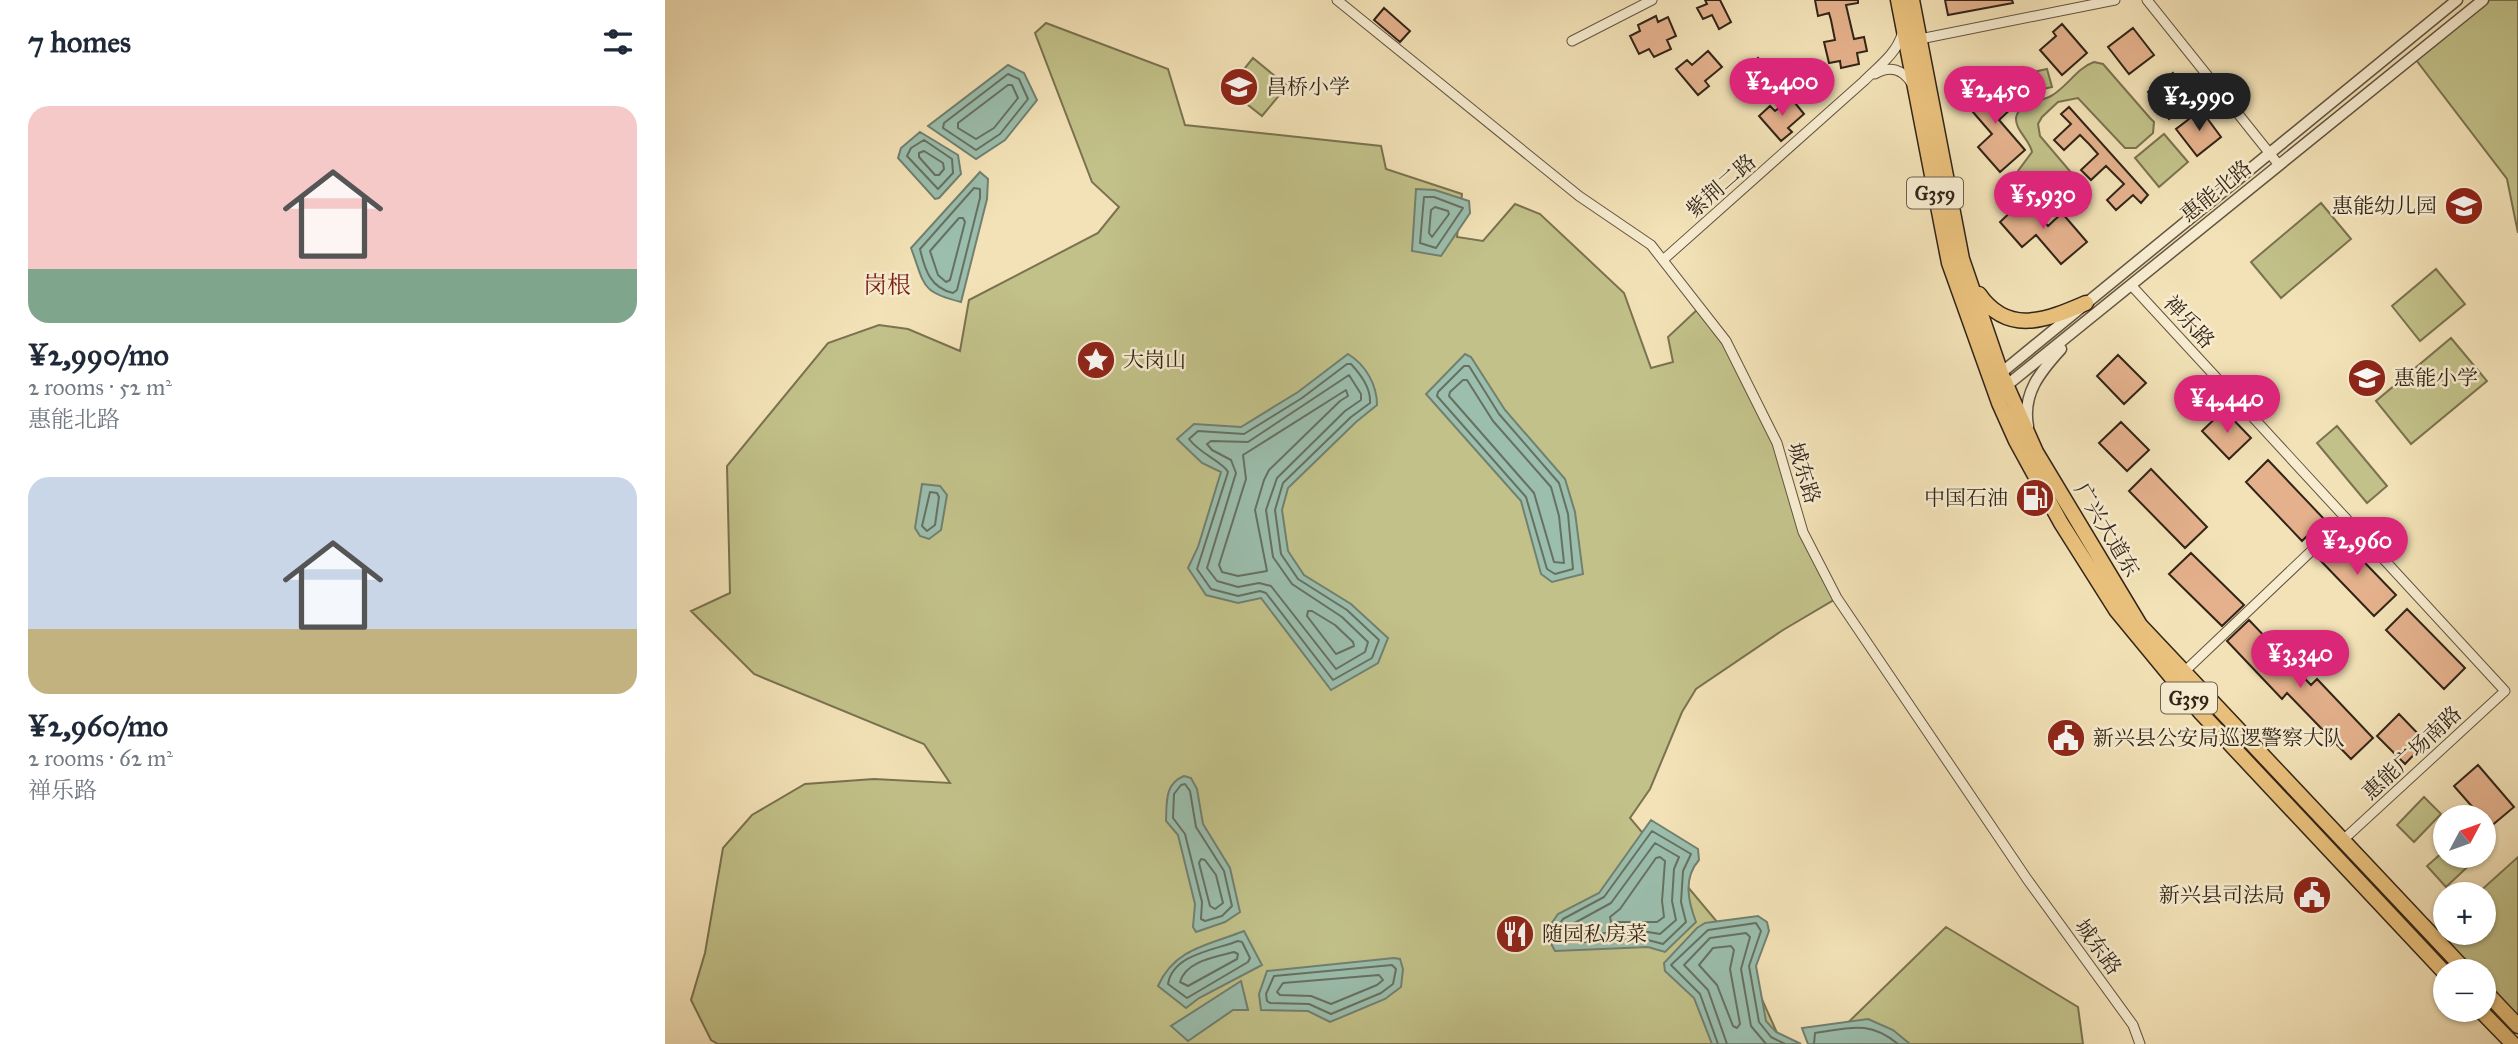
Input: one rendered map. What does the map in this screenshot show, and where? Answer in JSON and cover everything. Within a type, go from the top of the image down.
[{"type":"highway","name":"广兴大道东","points":[[1898,0],[1949,262],[1999,402],[2016,441],[2061,523],[2116,610],[2201,713],[2433,960]]},
{"type":"highway","name":"广兴大道东","points":[[1912,0],[1962,259],[2004,379],[2036,452],[2140,625],[2455,959]]},
{"type":"highway","points":[[1972,284],[1999,317],[2014,320],[2060,314],[2087,303]]},
{"type":"highway","points":[[2496,1003],[2518,1026]]},
{"type":"highway","points":[[2492,1022],[2513,1044]]},
{"type":"street","name":"城东路","points":[[1337,0],[1579,196],[1651,245],[1726,341],[1777,443],[1803,531],[1837,598],[2027,879],[2133,1024],[2140,1044]]},
{"type":"street","points":[[1573,41],[1651,0]]},
{"type":"street","points":[[1920,39],[2115,0]]},
{"type":"street","points":[[2147,0],[2279,165]]},
{"type":"street","name":"惠能北路","points":[[2004,379],[2087,303],[2457,0]]},
{"type":"street","name":"惠能北路","points":[[2004,379],[2087,321],[2483,0]]},
{"type":"street","name":"紫荆二路","points":[[1663,260],[1864,80],[1900,42],[1903,28]]},
{"type":"street","name":"紫荆二路","points":[[1864,80],[1881,71],[1892,69],[1907,76],[1916,89]]},
{"type":"street","name":"禅乐路","points":[[2131,285],[2505,691]]},
{"type":"street","points":[[2036,452],[2027,423],[2029,390],[2045,366],[2087,321]]},
{"type":"street","points":[[2184,672],[2346,518]]},
{"type":"street","name":"惠能广场南路","points":[[2343,841],[2505,691]]},
{"type":"shaded area","points":[[2483,0],[2518,0],[2518,233],[2507,179],[2413,56]]},
{"type":"shaded area","points":[[1046,23],[1168,69],[1185,125],[1381,146],[1386,169],[1462,194],[1457,237],[1483,241],[1515,204],[1540,214],[1624,293],[1651,368],[1673,362],[1668,337],[1700,307],[1726,341],[1777,443],[1803,532],[1837,598],[1783,630],[1696,689],[1682,712],[1650,789],[1630,818],[1739,948],[1782,1044],[718,1044],[711,1040],[691,1000],[705,953],[723,848],[752,815],[805,784],[874,779],[950,783],[924,744],[754,674],[691,611],[730,593],[727,466],[828,343],[879,325],[908,329],[960,351],[969,300],[1098,233],[1119,207],[1092,182],[1035,33]]},
{"type":"shaded area","points":[[1253,58],[1287,86],[1262,116],[1228,89]]},
{"type":"shaded area","points":[[2094,62],[2103,64],[2154,122],[2153,133],[2136,148],[2125,148],[2078,98],[2058,102],[2038,124],[2040,136],[2090,198],[2086,208],[2080,211],[2064,206],[2045,210],[2017,179],[2018,171],[2032,152],[2016,118],[2025,106],[2057,92],[2082,69]]},
{"type":"shaded area","points":[[2047,69],[2052,87],[2021,94],[2016,76]]},
{"type":"shaded area","points":[[2164,134],[2188,162],[2159,187],[2135,158]]},
{"type":"shaded area","points":[[2321,203],[2351,239],[2281,298],[2251,262]]},
{"type":"shaded area","points":[[2436,269],[2465,304],[2420,341],[2392,306]]},
{"type":"shaded area","points":[[2451,338],[2487,381],[2411,444],[2376,401]]},
{"type":"shaded area","points":[[2337,426],[2387,486],[2367,503],[2317,443]]},
{"type":"shaded area","points":[[2424,797],[2433,806],[2433,822],[2414,842],[2397,825]]},
{"type":"shaded area","points":[[2518,857],[2518,1029],[2508,1038],[2494,1022],[2496,1022],[2496,959],[2433,959],[2420,947],[2433,935],[2433,945],[2496,945],[2496,882],[2490,882]]},
{"type":"shaded area","points":[[2433,861],[2433,868],[2466,868],[2451,882],[2441,882],[2427,866]]},
{"type":"shaded area","points":[[1946,927],[2078,1007],[2083,1044],[1826,1044]]},
{"type":"water","points":[[1008,65],[1024,73],[1037,100],[1005,140],[976,159],[928,126]]},
{"type":"water","points":[[920,132],[958,155],[961,174],[939,198],[935,199],[898,158],[901,148]]},
{"type":"water","points":[[980,172],[988,179],[987,199],[961,302],[938,295],[926,285],[911,248]]},
{"type":"water","points":[[1416,189],[1435,190],[1469,201],[1470,213],[1441,256],[1412,251]]},
{"type":"water","points":[[1348,354],[1369,376],[1377,405],[1288,488],[1282,510],[1288,551],[1304,575],[1351,604],[1388,638],[1378,663],[1331,690],[1261,598],[1238,603],[1206,595],[1188,568],[1198,547],[1221,472],[1202,463],[1177,439],[1194,424],[1241,427],[1298,392]]},
{"type":"water","points":[[1465,354],[1471,357],[1505,410],[1565,479],[1575,512],[1583,574],[1552,582],[1541,574],[1521,501],[1426,394]]},
{"type":"water","points":[[922,484],[940,486],[947,495],[941,530],[929,539],[920,536],[915,528]]},
{"type":"water","points":[[1184,776],[1191,778],[1197,789],[1203,824],[1230,868],[1240,912],[1225,922],[1196,932],[1193,927],[1195,904],[1178,835],[1166,821],[1170,789]]},
{"type":"water","points":[[1651,820],[1698,849],[1699,860],[1689,882],[1691,906],[1696,922],[1665,952],[1648,947],[1555,951],[1548,938],[1549,927],[1558,914],[1599,893]]},
{"type":"water","points":[[1758,916],[1767,922],[1769,931],[1756,966],[1766,1021],[1776,1032],[1801,1044],[1712,1044],[1694,998],[1665,971],[1664,963],[1705,923]]},
{"type":"water","points":[[1244,931],[1262,965],[1199,998],[1186,1008],[1158,986],[1165,973],[1183,956]]},
{"type":"water","points":[[1400,959],[1403,969],[1401,987],[1385,999],[1330,1022],[1308,1011],[1261,1010],[1259,994],[1267,971]]},
{"type":"water","points":[[1241,981],[1248,1010],[1233,1010],[1188,1041],[1171,1026]]},
{"type":"water","points":[[1868,1019],[1893,1030],[1910,1044],[1808,1044],[1802,1028]]},
{"type":"building","points":[[1705,0],[1720,0],[1731,22],[1719,29],[1712,15],[1703,19],[1697,8],[1707,4]]},
{"type":"building","points":[[1815,0],[1858,0],[1858,3],[1846,5],[1854,39],[1864,37],[1867,51],[1857,53],[1859,64],[1841,68],[1840,61],[1829,63],[1824,42],[1835,40],[1831,20],[1829,13],[1818,16]]},
{"type":"building","points":[[1945,0],[2012,0],[2013,3],[1948,15]]},
{"type":"building","points":[[1384,8],[1410,31],[1400,42],[1374,20]]},
{"type":"building","points":[[1656,16],[1658,22],[1668,17],[1676,36],[1667,40],[1671,49],[1654,57],[1649,49],[1639,54],[1630,36],[1640,31],[1638,25]]},
{"type":"building","points":[[2062,24],[2087,53],[2062,75],[2040,50],[2056,36],[2053,32]]},
{"type":"building","points":[[2133,28],[2154,55],[2129,74],[2108,47]]},
{"type":"building","points":[[1708,51],[1722,67],[1705,81],[1709,86],[1698,95],[1676,69],[1687,60],[1692,65]]},
{"type":"building","points":[[1758,58],[1778,81],[1769,88],[1766,84],[1747,100],[1735,86],[1754,70],[1750,65]]},
{"type":"building","points":[[2173,73],[2193,100],[2169,119],[2148,92]]},
{"type":"building","points":[[1988,78],[2013,107],[1999,120],[2025,150],[2000,172],[1978,147],[1992,134],[1966,104],[1982,90],[1979,86]]},
{"type":"building","points":[[1791,98],[1804,114],[1788,128],[1792,132],[1781,141],[1759,116],[1770,106],[1775,111]]},
{"type":"building","points":[[2069,107],[2148,195],[2141,203],[2133,195],[2116,210],[2107,200],[2124,184],[2106,166],[2091,180],[2081,170],[2098,154],[2080,135],[2064,150],[2054,140],[2071,124],[2061,114]]},
{"type":"building","points":[[2201,110],[2221,137],[2197,156],[2176,129]]},
{"type":"building","points":[[2022,196],[2048,226],[2062,213],[2087,242],[2061,264],[2036,235],[2022,247],[2000,222],[2016,207],[2013,204]]},
{"type":"building","points":[[2118,355],[2146,383],[2124,404],[2097,376]]},
{"type":"building","points":[[2224,410],[2251,438],[2229,459],[2202,431]]},
{"type":"building","points":[[2121,422],[2149,450],[2127,471],[2099,443]]},
{"type":"building","points":[[2268,460],[2324,519],[2302,541],[2246,482]]},
{"type":"building","points":[[2151,469],[2207,527],[2185,548],[2129,491]]},
{"type":"building","points":[[2340,537],[2396,595],[2374,616],[2318,558]]},
{"type":"building","points":[[2191,553],[2244,605],[2222,626],[2169,574]]},
{"type":"building","points":[[2407,609],[2465,668],[2444,689],[2386,630]]},
{"type":"building","points":[[2249,620],[2311,685],[2317,679],[2373,738],[2351,759],[2287,693],[2282,699],[2227,641]]},
{"type":"building","points":[[2399,714],[2426,742],[2405,764],[2377,736]]},
{"type":"building","points":[[2478,765],[2514,807],[2496,822],[2496,805],[2471,805],[2454,786]]},
{"type":"place","name":"昌桥小学","points":[[1239,87]]},
{"type":"place","name":"惠能幼儿园","points":[[2464,206]]},
{"type":"place","name":"大岗山","points":[[1096,360]]},
{"type":"place","name":"惠能小学","points":[[2367,378]]},
{"type":"place","name":"中国石油","points":[[2035,498]]},
{"type":"place","name":"新兴县公安局巡逻警察大队","points":[[2066,738]]},
{"type":"place","name":"新兴县司法局","points":[[2312,895]]},
{"type":"place","name":"随园私房菜","points":[[1515,934]]},
{"type":"district","name":"岗根","points":[[887,285]]}]
